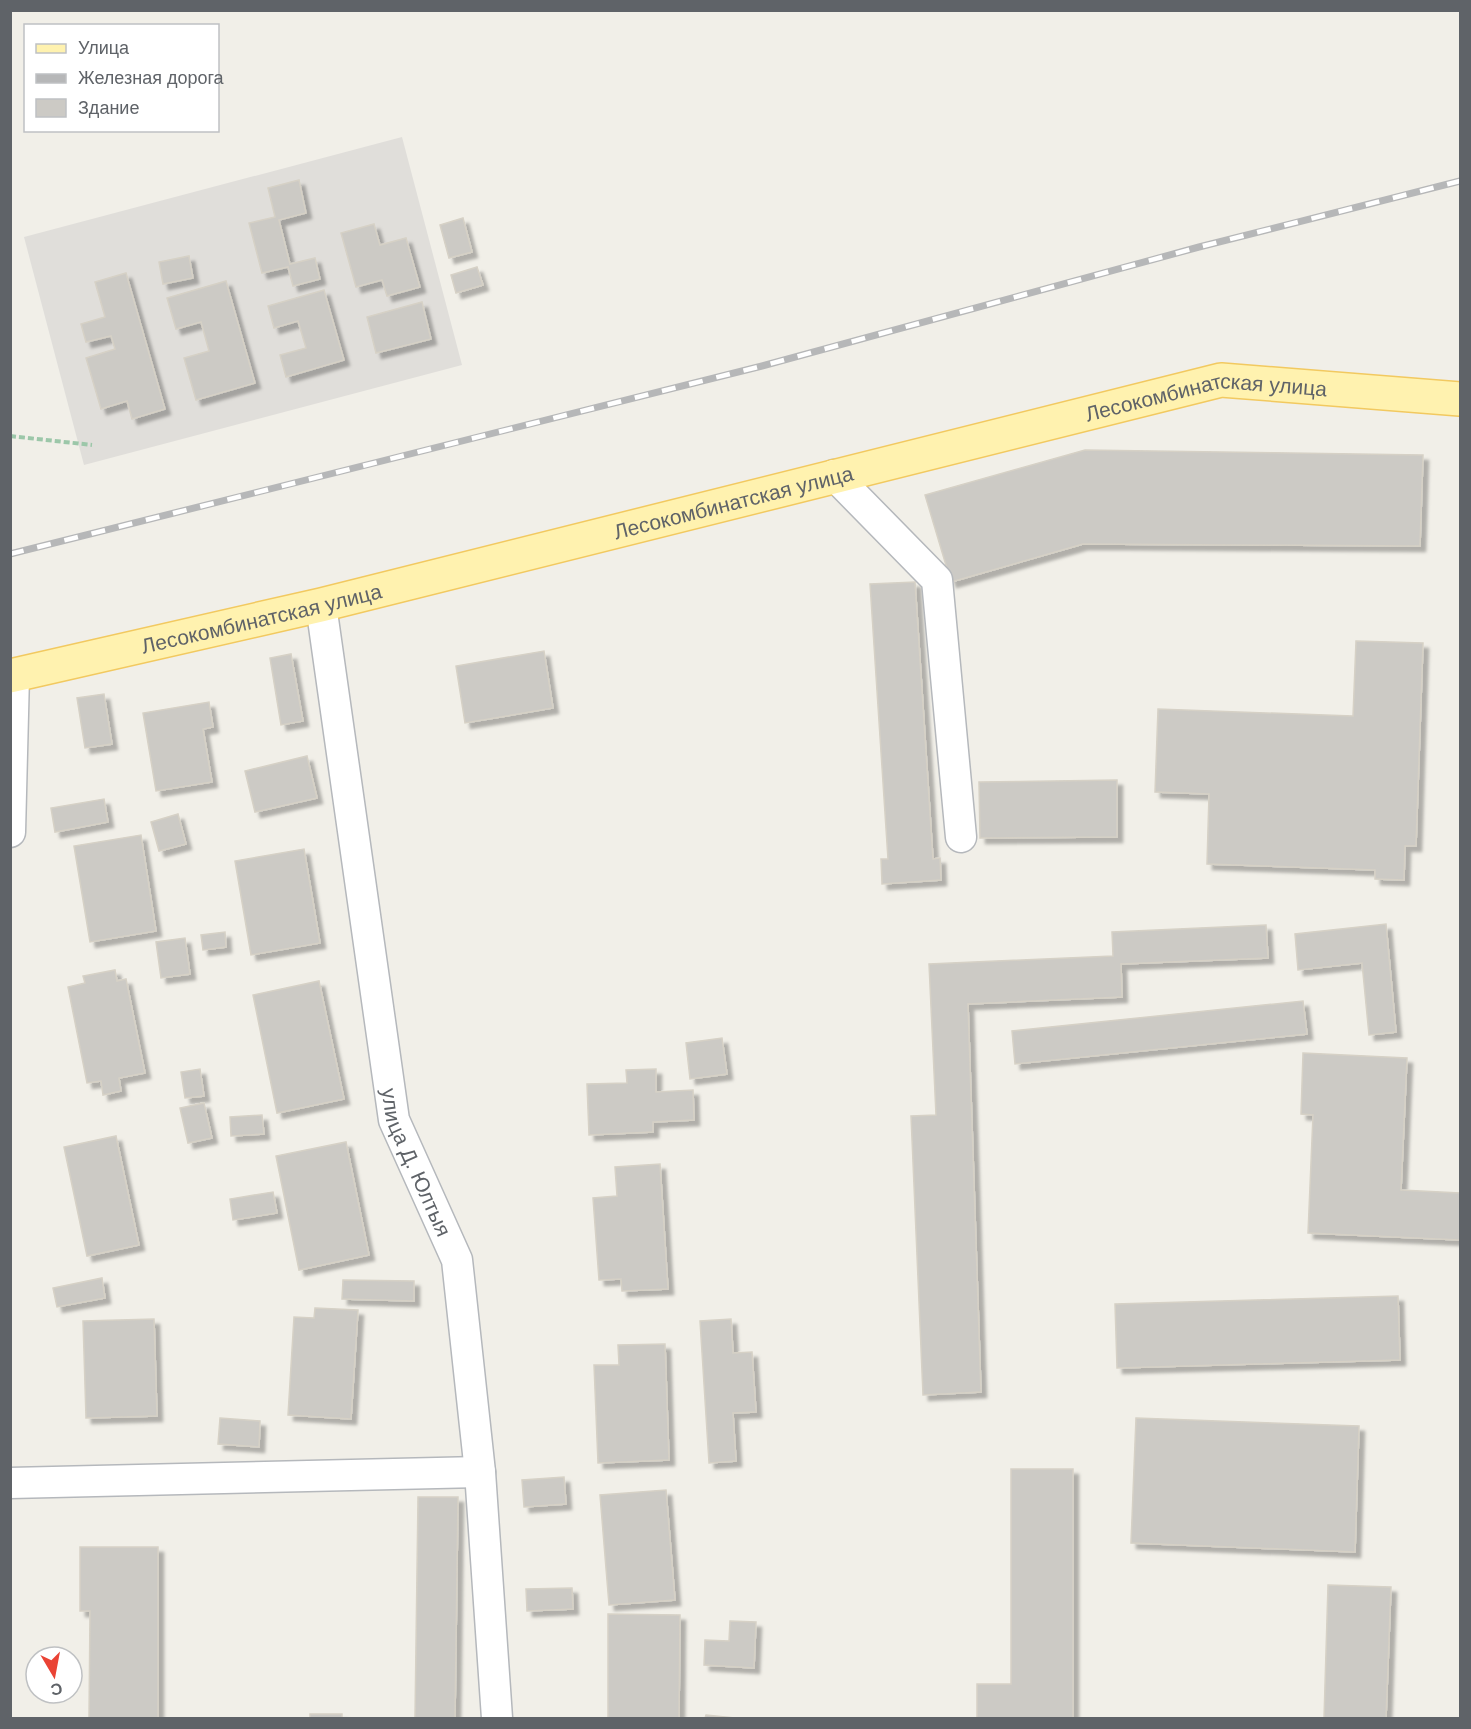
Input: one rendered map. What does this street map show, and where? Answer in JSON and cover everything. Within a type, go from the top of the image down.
[{"type":"main road","name":"Лесокомбинатская улица","points":[[12,676],[321,605],[1221,380],[1461,399]]},
{"type":"street","points":[[834,475],[937,580],[961,837]]},
{"type":"street","name":"улица Д. Юлтыя","points":[[321,605],[394,1120],[457,1260],[480,1472],[498,1719]]},
{"type":"street","points":[[10,832],[12,676]]},
{"type":"street","points":[[10,1483],[480,1472]]},
{"type":"path","points":[[10,436],[92,445]]},
{"type":"shaded area","points":[[402,137],[462,365],[84,465],[24,237]]},
{"type":"building","points":[[299,180],[306,213],[279,220],[290,264],[315,258],[320,279],[293,286],[288,267],[262,273],[249,223],[275,217],[268,188]]},
{"type":"building","points":[[463,218],[472,252],[449,258],[440,225]]},
{"type":"building","points":[[374,224],[380,245],[406,238],[420,287],[387,296],[382,280],[356,287],[341,233]]},
{"type":"building","points":[[189,256],[193,278],[163,284],[159,262]]},
{"type":"building","points":[[477,267],[483,285],[456,293],[451,275]]},
{"type":"building","points":[[126,273],[165,409],[132,419],[127,401],[101,409],[86,358],[115,349],[111,336],[86,342],[81,324],[105,317],[95,282]]},
{"type":"building","points":[[226,281],[255,383],[196,400],[184,358],[209,351],[201,322],[176,329],[167,298]]},
{"type":"building","points":[[324,290],[344,360],[286,377],[280,355],[306,348],[298,321],[274,328],[268,306]]},
{"type":"building","points":[[422,302],[431,339],[376,353],[367,317]]},
{"type":"building","points":[[1085,450],[1423,455],[1420,546],[1083,544],[951,582],[925,495]]},
{"type":"building","points":[[915,582],[933,859],[940,858],[941,880],[882,884],[881,859],[888,859],[870,584]]},
{"type":"building","points":[[1356,641],[1423,643],[1416,846],[1405,846],[1404,880],[1375,879],[1375,870],[1207,864],[1209,794],[1155,792],[1158,709],[1353,716]]},
{"type":"building","points":[[544,651],[553,708],[465,723],[456,666]]},
{"type":"building","points":[[291,654],[303,721],[281,725],[270,658]]},
{"type":"building","points":[[104,694],[112,744],[85,748],[77,698]]},
{"type":"building","points":[[209,702],[213,727],[203,729],[212,782],[156,791],[143,713]]},
{"type":"building","points":[[307,756],[317,798],[255,812],[245,771]]},
{"type":"building","points":[[1117,780],[1117,837],[980,838],[979,782]]},
{"type":"building","points":[[104,799],[108,822],[55,832],[51,808]]},
{"type":"building","points":[[178,814],[186,844],[159,851],[151,822]]},
{"type":"building","points":[[141,835],[156,931],[90,942],[74,846]]},
{"type":"building","points":[[304,849],[320,943],[251,955],[235,861]]},
{"type":"building","points":[[1386,924],[1396,1032],[1369,1035],[1362,963],[1298,970],[1295,934]]},
{"type":"building","points":[[1266,925],[1268,958],[1121,964],[1122,997],[968,1004],[981,1392],[923,1395],[911,1116],[936,1115],[929,964],[1113,956],[1112,932]]},
{"type":"building","points":[[225,932],[226,947],[203,950],[201,935]]},
{"type":"building","points":[[185,938],[190,974],[161,978],[156,942]]},
{"type":"building","points":[[115,970],[117,981],[126,979],[145,1073],[119,1078],[121,1091],[103,1095],[101,1081],[87,1083],[68,987],[85,983],[83,976]]},
{"type":"building","points":[[319,981],[344,1099],[277,1113],[253,995]]},
{"type":"building","points":[[1303,1001],[1307,1034],[1015,1064],[1012,1031]]},
{"type":"building","points":[[722,1038],[727,1074],[690,1079],[686,1043]]},
{"type":"building","points":[[1303,1053],[1407,1058],[1401,1190],[1460,1193],[1460,1240],[1308,1233],[1313,1115],[1301,1114]]},
{"type":"building","points":[[200,1069],[204,1096],[185,1098],[181,1072]]},
{"type":"building","points":[[656,1069],[656,1092],[693,1090],[694,1120],[653,1122],[653,1132],[589,1135],[587,1084],[627,1083],[626,1070]]},
{"type":"building","points":[[204,1103],[212,1138],[188,1143],[180,1108]]},
{"type":"building","points":[[262,1115],[264,1134],[231,1136],[230,1117]]},
{"type":"building","points":[[116,1136],[139,1245],[87,1256],[64,1147]]},
{"type":"building","points":[[346,1142],[369,1255],[299,1270],[276,1156]]},
{"type":"building","points":[[660,1164],[668,1289],[622,1291],[621,1279],[599,1280],[593,1198],[617,1196],[615,1167]]},
{"type":"building","points":[[273,1192],[277,1213],[233,1220],[230,1199]]},
{"type":"building","points":[[102,1278],[105,1298],[57,1307],[53,1288]]},
{"type":"building","points":[[343,1280],[414,1281],[414,1301],[342,1299]]},
{"type":"building","points":[[1398,1296],[1400,1360],[1117,1368],[1115,1304]]},
{"type":"building","points":[[315,1308],[358,1310],[351,1419],[288,1415],[294,1317],[314,1318]]},
{"type":"building","points":[[154,1319],[157,1416],[86,1418],[83,1321]]},
{"type":"building","points":[[731,1319],[733,1353],[752,1352],[756,1412],[733,1413],[736,1461],[709,1463],[700,1321]]},
{"type":"building","points":[[665,1344],[669,1460],[598,1463],[594,1365],[619,1365],[618,1345]]},
{"type":"building","points":[[220,1418],[260,1421],[259,1447],[218,1444]]},
{"type":"building","points":[[1136,1418],[1359,1426],[1355,1552],[1131,1543]]},
{"type":"building","points":[[1011,1469],[1073,1469],[1073,1718],[977,1718],[977,1684],[1011,1684]]},
{"type":"building","points":[[564,1477],[566,1504],[524,1507],[522,1480]]},
{"type":"building","points":[[666,1490],[675,1600],[609,1605],[600,1495]]},
{"type":"building","points":[[418,1497],[458,1497],[455,1718],[415,1718]]},
{"type":"building","points":[[80,1547],[158,1547],[158,1718],[89,1718],[90,1611],[80,1611]]},
{"type":"building","points":[[1328,1585],[1391,1587],[1386,1718],[1324,1718]]},
{"type":"building","points":[[572,1588],[573,1609],[527,1611],[526,1589]]},
{"type":"building","points":[[608,1614],[680,1615],[679,1718],[608,1718]]},
{"type":"building","points":[[730,1621],[756,1622],[754,1668],[704,1665],[705,1640],[729,1641]]},
{"type":"building","points":[[310,1714],[342,1714],[342,1718],[310,1718]]},
{"type":"building","points":[[706,1715],[735,1718],[705,1718]]},
{"type":"railway","points":[[10,554],[762,366],[1199,247],[1460,181]]}]
